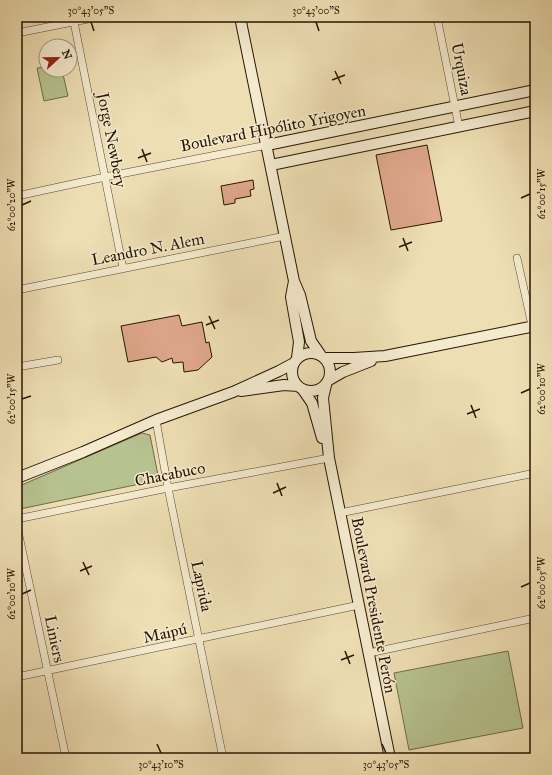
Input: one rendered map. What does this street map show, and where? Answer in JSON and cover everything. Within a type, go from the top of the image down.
[{"type":"street","points":[[17,33],[74,19],[98,17]]},
{"type":"street","points":[[240,17],[294,281]]},
{"type":"street","name":"Urquiza","points":[[437,17],[459,127]]},
{"type":"street","name":"Jorge Newbery","points":[[74,19],[123,268]]},
{"type":"street","name":"Boulevard Hipólito Yrigoyen","points":[[17,196],[535,90]]},
{"type":"street","points":[[270,166],[535,111]]},
{"type":"street","name":"Leandro N. Alem","points":[[17,290],[284,236]]},
{"type":"street","points":[[517,258],[534,326],[535,339]]},
{"type":"street","name":"Boulevard Presidente Perón","points":[[294,281],[300,295],[311,340],[330,368],[323,398],[329,458],[390,758]]},
{"type":"street","name":"Boulevard Presidente Perón","points":[[294,281],[291,297],[299,342],[292,368],[292,375],[294,381],[312,403],[329,458]]},
{"type":"street","points":[[17,478],[84,452],[156,420],[233,392],[279,371],[302,354],[308,352],[322,356],[354,358],[385,356],[534,326]]},
{"type":"street","points":[[233,392],[284,385],[316,391],[343,372],[385,356]]},
{"type":"street","points":[[17,367],[58,360]]},
{"type":"street","name":"Laprida","points":[[156,420],[168,488],[223,758]]},
{"type":"street","name":"Chacabuco","points":[[17,519],[168,488],[329,458]]},
{"type":"street","points":[[340,513],[535,473]]},
{"type":"street","name":"Liniers","points":[[17,526],[66,758]]},
{"type":"street","name":"Maipú","points":[[17,677],[199,640],[359,605]]},
{"type":"street","points":[[368,653],[535,618]]},
{"type":"green space","points":[[39,78],[64,78],[68,96],[44,101]]},
{"type":"green space","points":[[142,433],[150,435],[158,475],[154,481],[20,509],[17,497],[17,487]]},
{"type":"green space","points":[[508,651],[523,728],[409,750],[394,673]]},
{"type":"building","points":[[427,145],[442,221],[391,230],[376,155]]},
{"type":"building","points":[[253,180],[254,189],[250,190],[251,196],[235,199],[235,203],[224,205],[221,186]]},
{"type":"building","points":[[179,315],[182,326],[202,322],[206,343],[209,342],[212,357],[198,370],[184,372],[183,362],[173,363],[172,358],[162,362],[156,357],[128,362],[121,326]]}]
